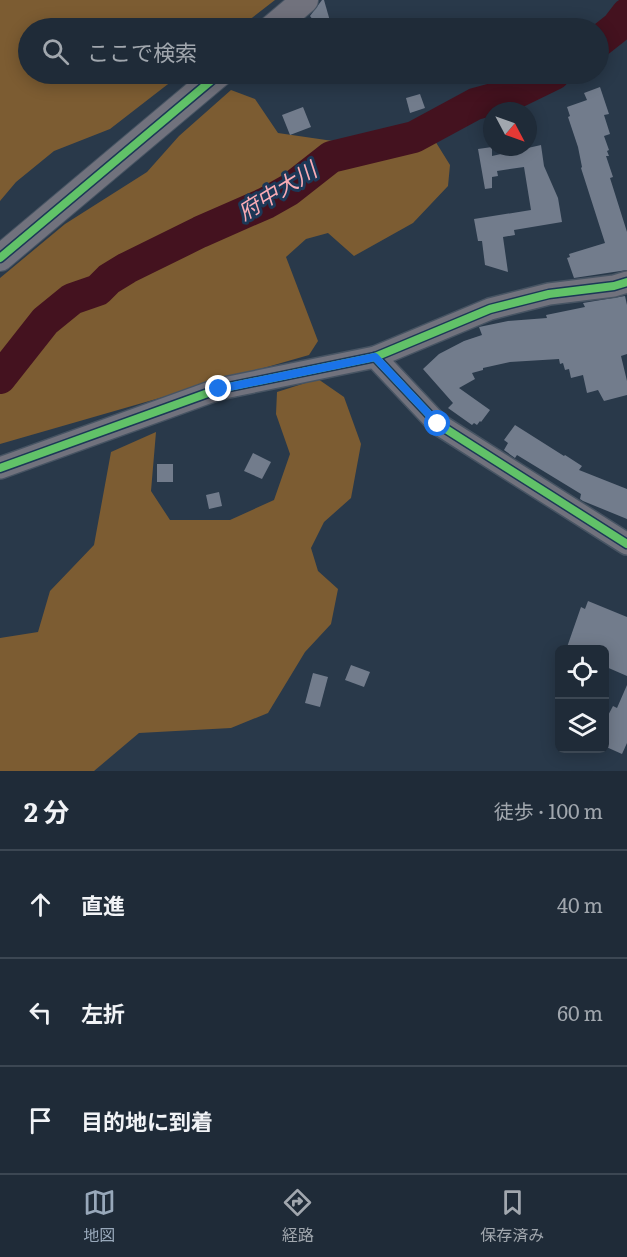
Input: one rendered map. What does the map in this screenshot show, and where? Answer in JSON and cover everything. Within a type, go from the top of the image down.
[{"type":"street","points":[[284,18],[305,0]]},
{"type":"street","points":[[0,258],[207,84]]},
{"type":"street","points":[[0,468],[219,389],[375,357],[490,309],[549,294],[614,286],[627,282]]},
{"type":"street","points":[[375,357],[438,424],[627,544]]},
{"type":"shaded area","points":[[0,0],[275,0],[252,18],[18,18],[18,84],[168,84],[110,129],[54,151],[16,182],[0,201]]},
{"type":"shaded area","points":[[231,90],[255,99],[278,133],[333,141],[382,135],[432,136],[450,165],[448,186],[413,223],[354,256],[328,233],[306,239],[286,257],[318,341],[309,355],[0,444],[0,278],[65,224],[147,172],[179,136]]},
{"type":"shaded area","points":[[318,379],[344,397],[361,444],[351,498],[324,522],[311,548],[318,571],[338,589],[331,624],[305,652],[268,713],[231,728],[139,733],[94,771],[0,771],[0,638],[38,632],[50,591],[94,545],[111,452],[156,432],[151,491],[170,520],[230,520],[274,500],[290,454],[276,414],[277,392]]},
{"type":"building","points":[[324,0],[329,18],[312,18],[310,16]]},
{"type":"building","points":[[600,87],[609,114],[604,115],[610,134],[604,136],[609,150],[607,151],[609,156],[606,156],[613,177],[610,178],[627,232],[627,270],[574,278],[567,258],[570,257],[569,254],[605,243],[581,168],[567,107],[587,100],[584,93]]},
{"type":"building","points":[[420,94],[425,108],[410,113],[406,98]]},
{"type":"building","points":[[303,107],[311,127],[290,135],[282,115]]},
{"type":"building","points":[[541,145],[544,166],[558,198],[562,222],[514,230],[515,235],[503,237],[508,272],[485,265],[482,241],[478,241],[474,219],[531,210],[524,167],[497,171],[498,176],[492,177],[492,188],[485,189],[478,149],[483,148],[483,156],[537,156],[537,146]]},
{"type":"building","points":[[625,296],[627,354],[621,356],[627,381],[627,395],[604,401],[598,390],[587,393],[583,375],[571,378],[569,369],[565,370],[559,359],[510,362],[472,373],[475,379],[459,388],[490,410],[481,422],[472,425],[448,408],[453,403],[423,369],[439,354],[482,335],[479,327],[508,321],[547,318],[546,315],[585,307],[583,303]]},
{"type":"building","points":[[515,425],[582,466],[579,470],[627,489],[627,519],[583,501],[580,499],[581,494],[517,455],[515,458],[504,450],[508,443],[504,440]]},
{"type":"building","points":[[253,453],[271,462],[262,479],[244,471]]},
{"type":"building","points":[[157,464],[173,464],[173,482],[157,482]]},
{"type":"building","points":[[219,492],[222,506],[209,509],[206,495]]},
{"type":"building","points":[[588,601],[627,617],[627,676],[609,668],[609,645],[568,645],[581,607],[585,609]]},
{"type":"building","points":[[351,665],[370,672],[364,687],[345,680]]},
{"type":"building","points":[[313,673],[328,677],[320,707],[305,703]]},
{"type":"building","points":[[627,685],[627,743],[622,754],[609,748],[609,714],[613,706],[617,708]]},
{"type":"waterway","name":"府中大川","points":[[609,33],[627,14]]},
{"type":"waterway","name":"府中大川","points":[[0,378],[45,321],[72,299],[98,290],[109,279],[127,268],[266,203],[289,190],[331,157],[414,137],[475,104],[515,93],[533,84]]},
{"type":"cycle path","points":[[0,258],[207,84]]},
{"type":"cycle path","points":[[0,468],[219,389],[375,357],[490,309],[549,294],[614,286],[627,282]]},
{"type":"cycle path","points":[[375,357],[438,424],[627,544]]},
{"type":"route","points":[[219,389],[375,357],[438,424]]}]
